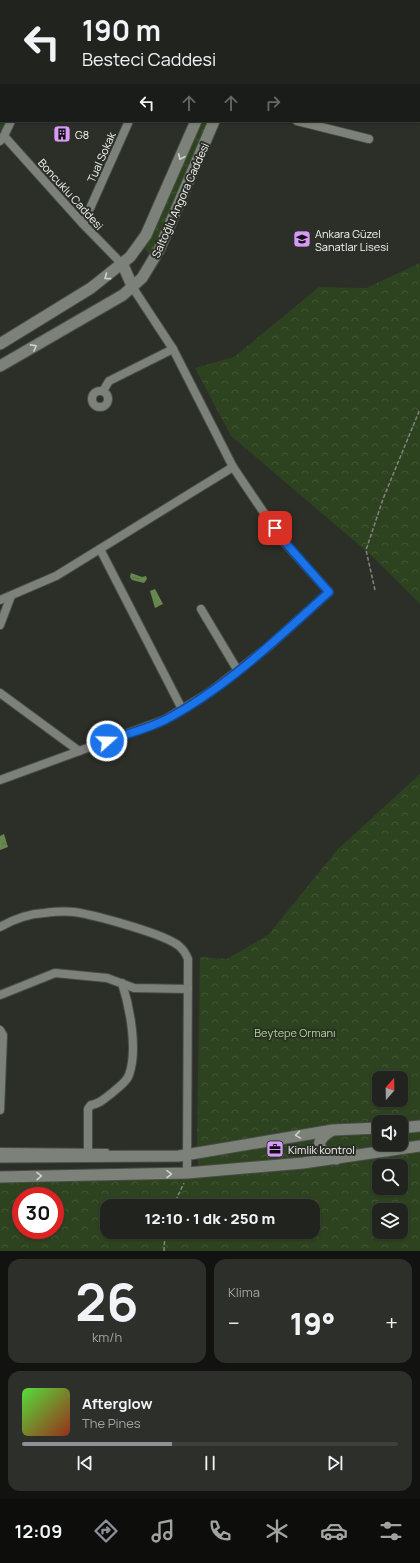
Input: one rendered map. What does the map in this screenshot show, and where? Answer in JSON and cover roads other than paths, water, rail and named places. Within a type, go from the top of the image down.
[{"type":"main road","name":"Saltoğlu Angora Caddesi","points":[[0,344],[91,288],[123,265],[146,235],[196,122]]},
{"type":"main road","name":"Saltoğlu Angora Caddesi","points":[[0,366],[48,340],[133,288],[142,278],[159,250],[214,122]]},
{"type":"main road","points":[[123,265],[133,288]]},
{"type":"main road","points":[[408,1127],[420,1126]]},
{"type":"main road","points":[[0,1157],[184,1155],[333,1130],[372,1128]]},
{"type":"main road","points":[[333,1130],[321,1137],[320,1148],[323,1152],[336,1159]]},
{"type":"main road","points":[[0,1176],[188,1173],[336,1159],[420,1146]]},
{"type":"street","points":[[2,138],[10,122]]},
{"type":"street","name":"Tual Sokak","points":[[83,224],[129,122]]},
{"type":"street","points":[[301,122],[368,139]]},
{"type":"street","name":"Boncuklu Caddesi","points":[[2,138],[123,265]]},
{"type":"street","points":[[0,780],[164,720],[210,692],[238,671],[268,647],[329,592],[283,540],[233,467],[173,349],[133,288]]},
{"type":"street","points":[[103,391],[110,381],[173,349]]},
{"type":"street","points":[[0,600],[56,576],[233,467]]},
{"type":"street","points":[[100,549],[182,709]]},
{"type":"street","points":[[0,625],[10,596]]},
{"type":"street","points":[[201,609],[238,671]]},
{"type":"street","points":[[0,693],[79,751]]},
{"type":"street","points":[[0,926],[16,918],[43,913],[74,912],[113,921],[152,934],[178,945],[185,952],[188,959],[188,989],[184,1155],[188,1173]]},
{"type":"street","points":[[0,995],[55,973],[107,978],[134,988],[188,989]]},
{"type":"street","points":[[88,1151],[88,1109],[91,1105],[98,1104],[125,1081],[129,1074],[132,1059],[132,1020],[122,983]]},
{"type":"street","points":[[0,1030],[3,1035],[0,1110]]},
{"type":"lane","points":[[0,1150],[152,1151],[184,1155]]},
{"type":"water","points":[[131,573],[142,577],[146,576],[147,579],[144,583],[132,580],[130,577]]},
{"type":"water","points":[[155,589],[163,604],[155,608],[150,591]]},
{"type":"water","points":[[4,834],[8,847],[0,850],[0,836]]},
{"type":"place","name":"G8","points":[[62,134]]},
{"type":"place","name":"Ankara Güzel Sanatlar Lisesi","points":[[302,239]]},
{"type":"place","name":"Kimlik kontrol","points":[[275,1149]]},
{"type":"park label","name":"Beytepe Ormanı","points":[[295,1032]]}]
